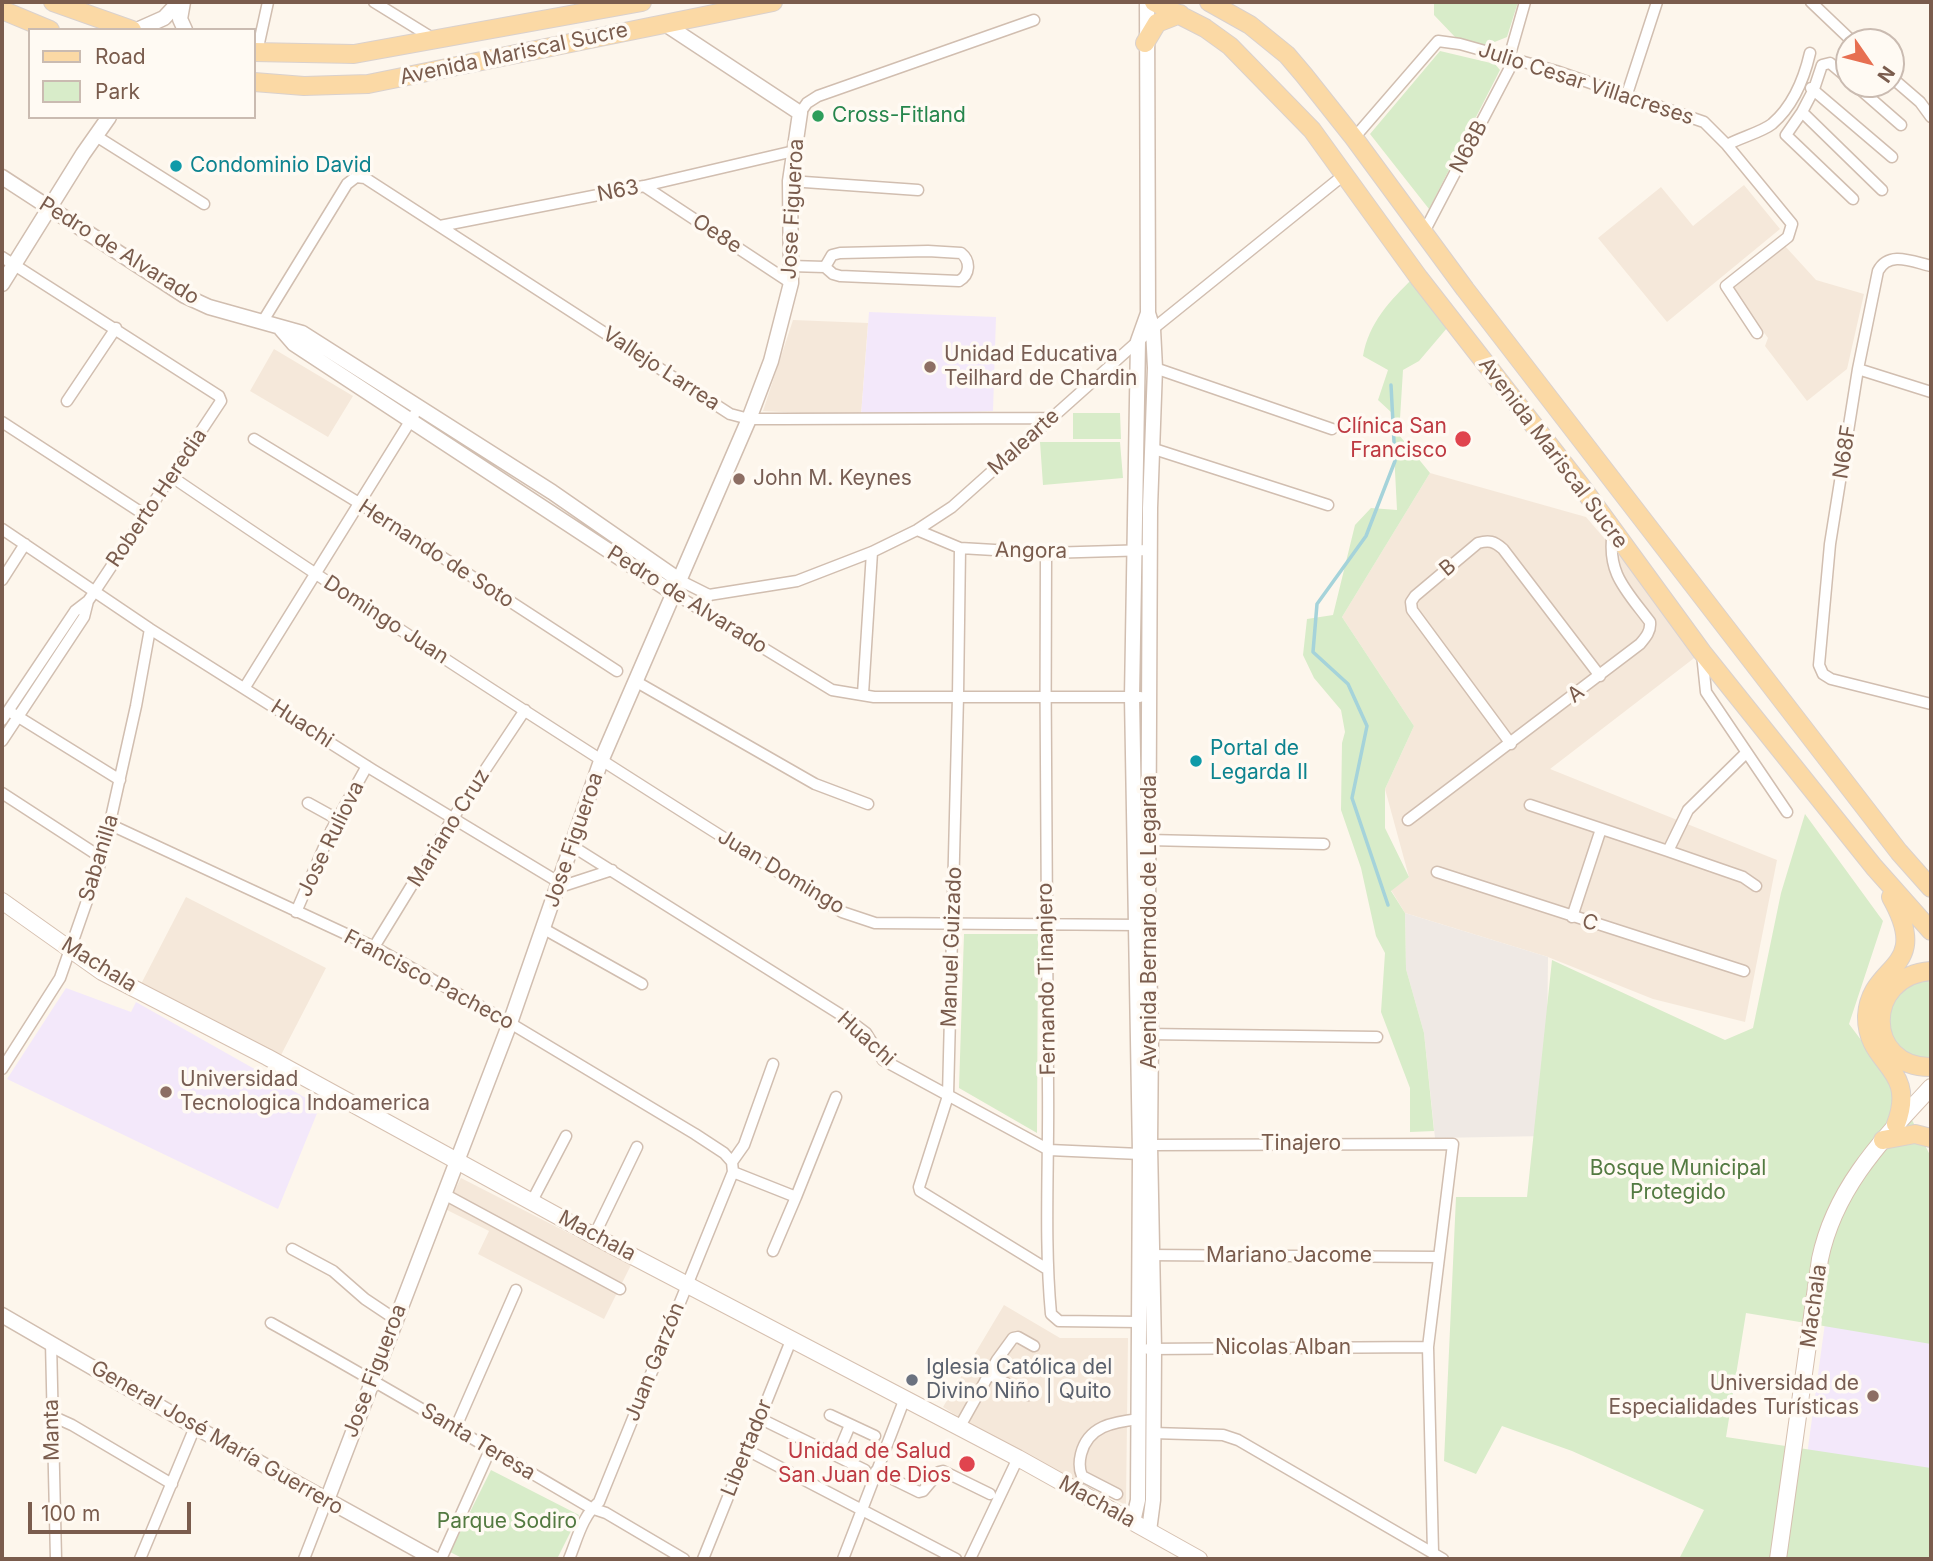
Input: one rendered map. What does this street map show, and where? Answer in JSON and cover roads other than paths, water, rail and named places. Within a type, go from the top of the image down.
[{"type":"main road","points":[[53,2],[129,28]]},
{"type":"main road","name":"Avenida Mariscal Sucre","points":[[256,82],[304,86],[368,84],[665,24],[714,7],[767,2]]},
{"type":"main road","name":"Avenida Mariscal Sucre","points":[[1154,2],[1205,28],[1241,57],[1294,110],[1345,174],[1419,278],[1702,652],[1874,867],[1931,931]]},
{"type":"main road","name":"Avenida Mariscal Sucre","points":[[1209,2],[1250,25],[1287,55],[1354,138],[1423,234],[1899,852]]},
{"type":"main road","name":"Avenida Mariscal Sucre","points":[[256,52],[354,54],[436,40],[583,8],[634,3]]},
{"type":"main road","points":[[10,14],[45,28]]},
{"type":"main road","points":[[1146,43],[1157,23],[1180,14]]},
{"type":"main road","points":[[1899,852],[1931,879]]},
{"type":"main road","points":[[1899,852],[1931,888]]},
{"type":"main road","points":[[1874,867],[1902,916],[1906,929],[1901,960],[1876,990],[1867,1015],[1871,1040],[1901,1087],[1902,1108],[1896,1124]]},
{"type":"main road","name":"Machala","points":[[2,901],[102,972],[457,1160],[594,1236],[1018,1458],[1199,1559]]},
{"type":"main road","points":[[1931,971],[1912,974],[1897,983],[1883,1005],[1881,1022],[1884,1039],[1894,1053],[1908,1063],[1931,1067]]},
{"type":"main road","name":"Machala","points":[[1778,1559],[1824,1242],[1832,1216],[1847,1187],[1878,1145],[1931,1087]]},
{"type":"main road","name":"Machala","points":[[1878,1145],[1931,1093]]},
{"type":"main road","points":[[1878,1145],[1915,1134],[1931,1138]]},
{"type":"street","points":[[140,28],[164,18],[181,2]]},
{"type":"street","points":[[181,2],[180,19],[184,28]]},
{"type":"street","points":[[256,48],[268,2]]},
{"type":"street","points":[[374,2],[436,40]]},
{"type":"street","name":"Avenida Bernardo de Legarda","points":[[1141,925],[1148,839],[1151,448],[1155,368],[1153,330],[1148,313],[1147,2]]},
{"type":"street","name":"N68B","points":[[1423,234],[1512,59],[1525,2]]},
{"type":"street","points":[[1627,94],[1657,2]]},
{"type":"street","points":[[1811,2],[1838,28]]},
{"type":"street","points":[[10,14],[33,28]]},
{"type":"street","name":"Jose Figueroa","points":[[304,1559],[510,1023],[601,761],[749,419],[771,361],[791,283],[790,181],[800,113],[807,103],[818,96],[1034,20]]},
{"type":"street","name":"Jose Figueroa","points":[[665,24],[800,113]]},
{"type":"street","name":"Julio Cesar Villacreses","points":[[1354,138],[1438,41],[1460,44],[1627,94],[1703,122],[1727,145],[1792,224],[1788,237],[1726,286],[1757,333]]},
{"type":"street","points":[[1727,145],[1770,126],[1784,111],[1801,85],[1810,53]]},
{"type":"street","points":[[1835,67],[1826,62],[1822,65],[1814,89],[1786,135],[1853,199]]},
{"type":"street","points":[[1801,85],[1814,89],[1892,157]]},
{"type":"street","points":[[1905,89],[1920,102],[1931,117]]},
{"type":"street","points":[[1870,98],[1901,125]]},
{"type":"street","points":[[1802,112],[1882,190]]},
{"type":"street","points":[[2,284],[8,261],[51,208],[108,119]]},
{"type":"street","points":[[96,136],[204,204]]},
{"type":"street","name":"N63","points":[[440,226],[644,186],[794,150]]},
{"type":"street","name":"Malearte","points":[[709,595],[797,581],[872,552],[917,530],[952,507],[1138,341],[1345,174]]},
{"type":"street","name":"Pedro de Alvarado","points":[[2,177],[185,296],[209,307],[302,333],[552,492],[676,587],[700,610],[832,690],[874,697],[1149,697]]},
{"type":"street","name":"Vallejo Larrea","points":[[263,321],[347,184],[356,177],[365,178],[730,414],[749,419],[1051,418]]},
{"type":"street","points":[[790,181],[918,190]]},
{"type":"street","name":"Oe8e","points":[[644,186],[791,283]]},
{"type":"street","points":[[790,266],[825,267],[840,276],[959,281],[965,276],[968,263],[961,253],[841,253],[832,256],[825,267]]},
{"type":"street","name":"N68F","points":[[1931,266],[1896,258],[1881,265],[1857,369],[1830,544],[1819,657],[1823,674],[1931,704]]},
{"type":"street","points":[[8,261],[116,328],[67,401]]},
{"type":"street","name":"Avenida Bernardo de Legarda","points":[[1148,313],[1138,341],[1132,697],[1144,1034],[1146,1350],[1152,1433],[1153,1500],[1149,1531]]},
{"type":"street","name":"Roberto Heredia","points":[[2,741],[9,716],[84,617],[92,596],[221,401],[219,396],[116,328]]},
{"type":"street","name":"Pedro de Alvarado","points":[[281,329],[294,344],[676,587],[709,595]]},
{"type":"street","points":[[1155,368],[1332,429]]},
{"type":"street","points":[[1857,369],[1931,391]]},
{"type":"street","points":[[245,687],[419,407]]},
{"type":"street","points":[[2,422],[145,515]]},
{"type":"street","name":"Hernando de Soto","points":[[254,439],[359,503],[617,671]]},
{"type":"street","points":[[1151,448],[1328,505]]},
{"type":"street","name":"Domingo Juan","points":[[172,477],[601,761]]},
{"type":"street","name":"Huachi","points":[[2,529],[92,596],[245,687],[560,883]]},
{"type":"street","name":"Angora","points":[[917,530],[960,548],[1046,553],[1150,550]]},
{"type":"street","name":"A","points":[[1408,820],[1640,644],[1650,629],[1650,622],[1614,569],[1610,548],[1613,531]]},
{"type":"street","name":"B","points":[[1511,744],[1412,610],[1411,602],[1415,596],[1478,543],[1488,540],[1503,549],[1600,676]]},
{"type":"street","points":[[2,580],[25,544]]},
{"type":"street","name":"Manuel Guizado","points":[[960,548],[948,1096],[920,1181],[920,1191],[1047,1269]]},
{"type":"street","points":[[863,694],[872,552]]},
{"type":"street","name":"Fernando Tinanjero","points":[[1046,553],[1049,1150],[1047,1269],[1051,1314],[1059,1321],[1139,1322]]},
{"type":"street","points":[[700,610],[709,595]]},
{"type":"street","name":"Sabanilla","points":[[2,1069],[6,1051],[60,978],[102,859],[150,629]]},
{"type":"street","points":[[1702,652],[1706,692],[1787,812]]},
{"type":"street","points":[[635,681],[815,784],[868,804]]},
{"type":"street","name":"Mariano Cruz","points":[[374,947],[453,818],[525,710]]},
{"type":"street","points":[[9,716],[120,779]]},
{"type":"street","points":[[1668,851],[1688,810],[1746,753]]},
{"type":"street","name":"Juan Domingo","points":[[601,761],[842,912],[876,923],[1141,925]]},
{"type":"street","name":"Jose Ruliova","points":[[296,912],[337,819],[368,766]]},
{"type":"street","points":[[2,793],[102,859]]},
{"type":"street","points":[[308,803],[337,819]]},
{"type":"street","points":[[1530,805],[1743,877],[1756,886]]},
{"type":"street","name":"Francisco Pacheco","points":[[111,825],[374,947],[510,1023],[713,1145],[732,1167],[796,1197]]},
{"type":"street","points":[[1572,917],[1601,829]]},
{"type":"street","points":[[1148,839],[1324,844]]},
{"type":"street","name":"Huachi","points":[[572,846],[846,1018],[866,1033],[883,1060],[1049,1150],[1145,1149]]},
{"type":"street","points":[[560,883],[566,885],[612,870]]},
{"type":"street","name":"C","points":[[1437,872],[1744,971]]},
{"type":"street","points":[[544,929],[642,984]]},
{"type":"street","points":[[1144,1034],[1377,1037]]},
{"type":"street","name":"Juan Garzón","points":[[569,1559],[591,1508],[599,1502],[732,1167],[744,1145],[773,1064]]},
{"type":"street","points":[[773,1251],[836,1097]]},
{"type":"street","points":[[532,1201],[566,1136]]},
{"type":"street","name":"Tinajero","points":[[1145,1149],[1453,1144],[1438,1257]]},
{"type":"street","points":[[594,1236],[638,1147]]},
{"type":"street","points":[[444,1194],[620,1289]]},
{"type":"street","points":[[292,1249],[333,1271],[365,1299],[395,1319]]},
{"type":"street","name":"Avenida Bernardo de Legarda","points":[[1133,1522],[1138,1500],[1139,1419],[1146,1350],[1139,1322],[1146,1255]]},
{"type":"street","name":"Mariano Jacome","points":[[1146,1255],[1438,1257]]},
{"type":"street","points":[[1433,1552],[1428,1347],[1438,1257]]},
{"type":"street","points":[[455,1429],[516,1290]]},
{"type":"street","name":"General José María Guerrero","points":[[2,1315],[195,1427],[434,1559]]},
{"type":"street","name":"Santa Teresa","points":[[271,1323],[372,1378],[490,1450],[684,1559]]},
{"type":"street","points":[[959,1428],[1013,1338],[1018,1337],[1034,1346]]},
{"type":"street","name":"Libertador","points":[[703,1559],[745,1449],[792,1338]]},
{"type":"street","name":"Manta","points":[[51,1342],[56,1559]]},
{"type":"street","name":"Nicolas Alban","points":[[1146,1350],[1428,1347]]},
{"type":"street","points":[[989,1374],[1028,1395]]},
{"type":"street","points":[[843,1559],[861,1511],[870,1470],[905,1398]]},
{"type":"street","points":[[830,1415],[875,1436]]},
{"type":"street","points":[[52,1416],[172,1484]]},
{"type":"street","points":[[759,1418],[919,1492],[923,1492],[939,1472],[943,1471],[990,1494]]},
{"type":"street","points":[[1116,1494],[1082,1476],[1081,1455],[1086,1441],[1095,1430],[1139,1419]]},
{"type":"street","points":[[837,1455],[850,1425]]},
{"type":"street","points":[[140,1559],[195,1427]]},
{"type":"street","points":[[1152,1433],[1223,1435],[1237,1440],[1443,1559]]},
{"type":"street","points":[[745,1449],[956,1559]]},
{"type":"street","points":[[441,1559],[490,1450]]},
{"type":"street","points":[[971,1559],[1018,1458]]},
{"type":"waterway","points":[[1388,905],[1352,798],[1367,726],[1348,684],[1313,652],[1317,604],[1366,536],[1395,461],[1391,385]]},
{"type":"place","name":"Cross-Fitland","points":[[818,116]]},
{"type":"place","name":"Condominio David","points":[[176,166]]},
{"type":"place","name":"Unidad Educativa Teilhard de Chardin","points":[[930,367]]},
{"type":"place","name":"Clínica San Francisco","points":[[1463,439]]},
{"type":"place","name":"John M. Keynes","points":[[739,479]]},
{"type":"place","name":"Portal de Legarda II","points":[[1196,761]]},
{"type":"place","name":"Universidad Tecnologica Indoamerica","points":[[166,1092]]},
{"type":"place","name":"Iglesia Católica del Divino Niño | Quito","points":[[912,1380]]},
{"type":"place","name":"Universidad de Especialidades Turísticas","points":[[1873,1396]]},
{"type":"place","name":"Unidad de Salud San Juan de Dios","points":[[967,1464]]},
{"type":"park label","name":"Bosque Municipal Protegido","points":[[1678,1181]]},
{"type":"park label","name":"Parque Sodiro","points":[[507,1522]]}]
